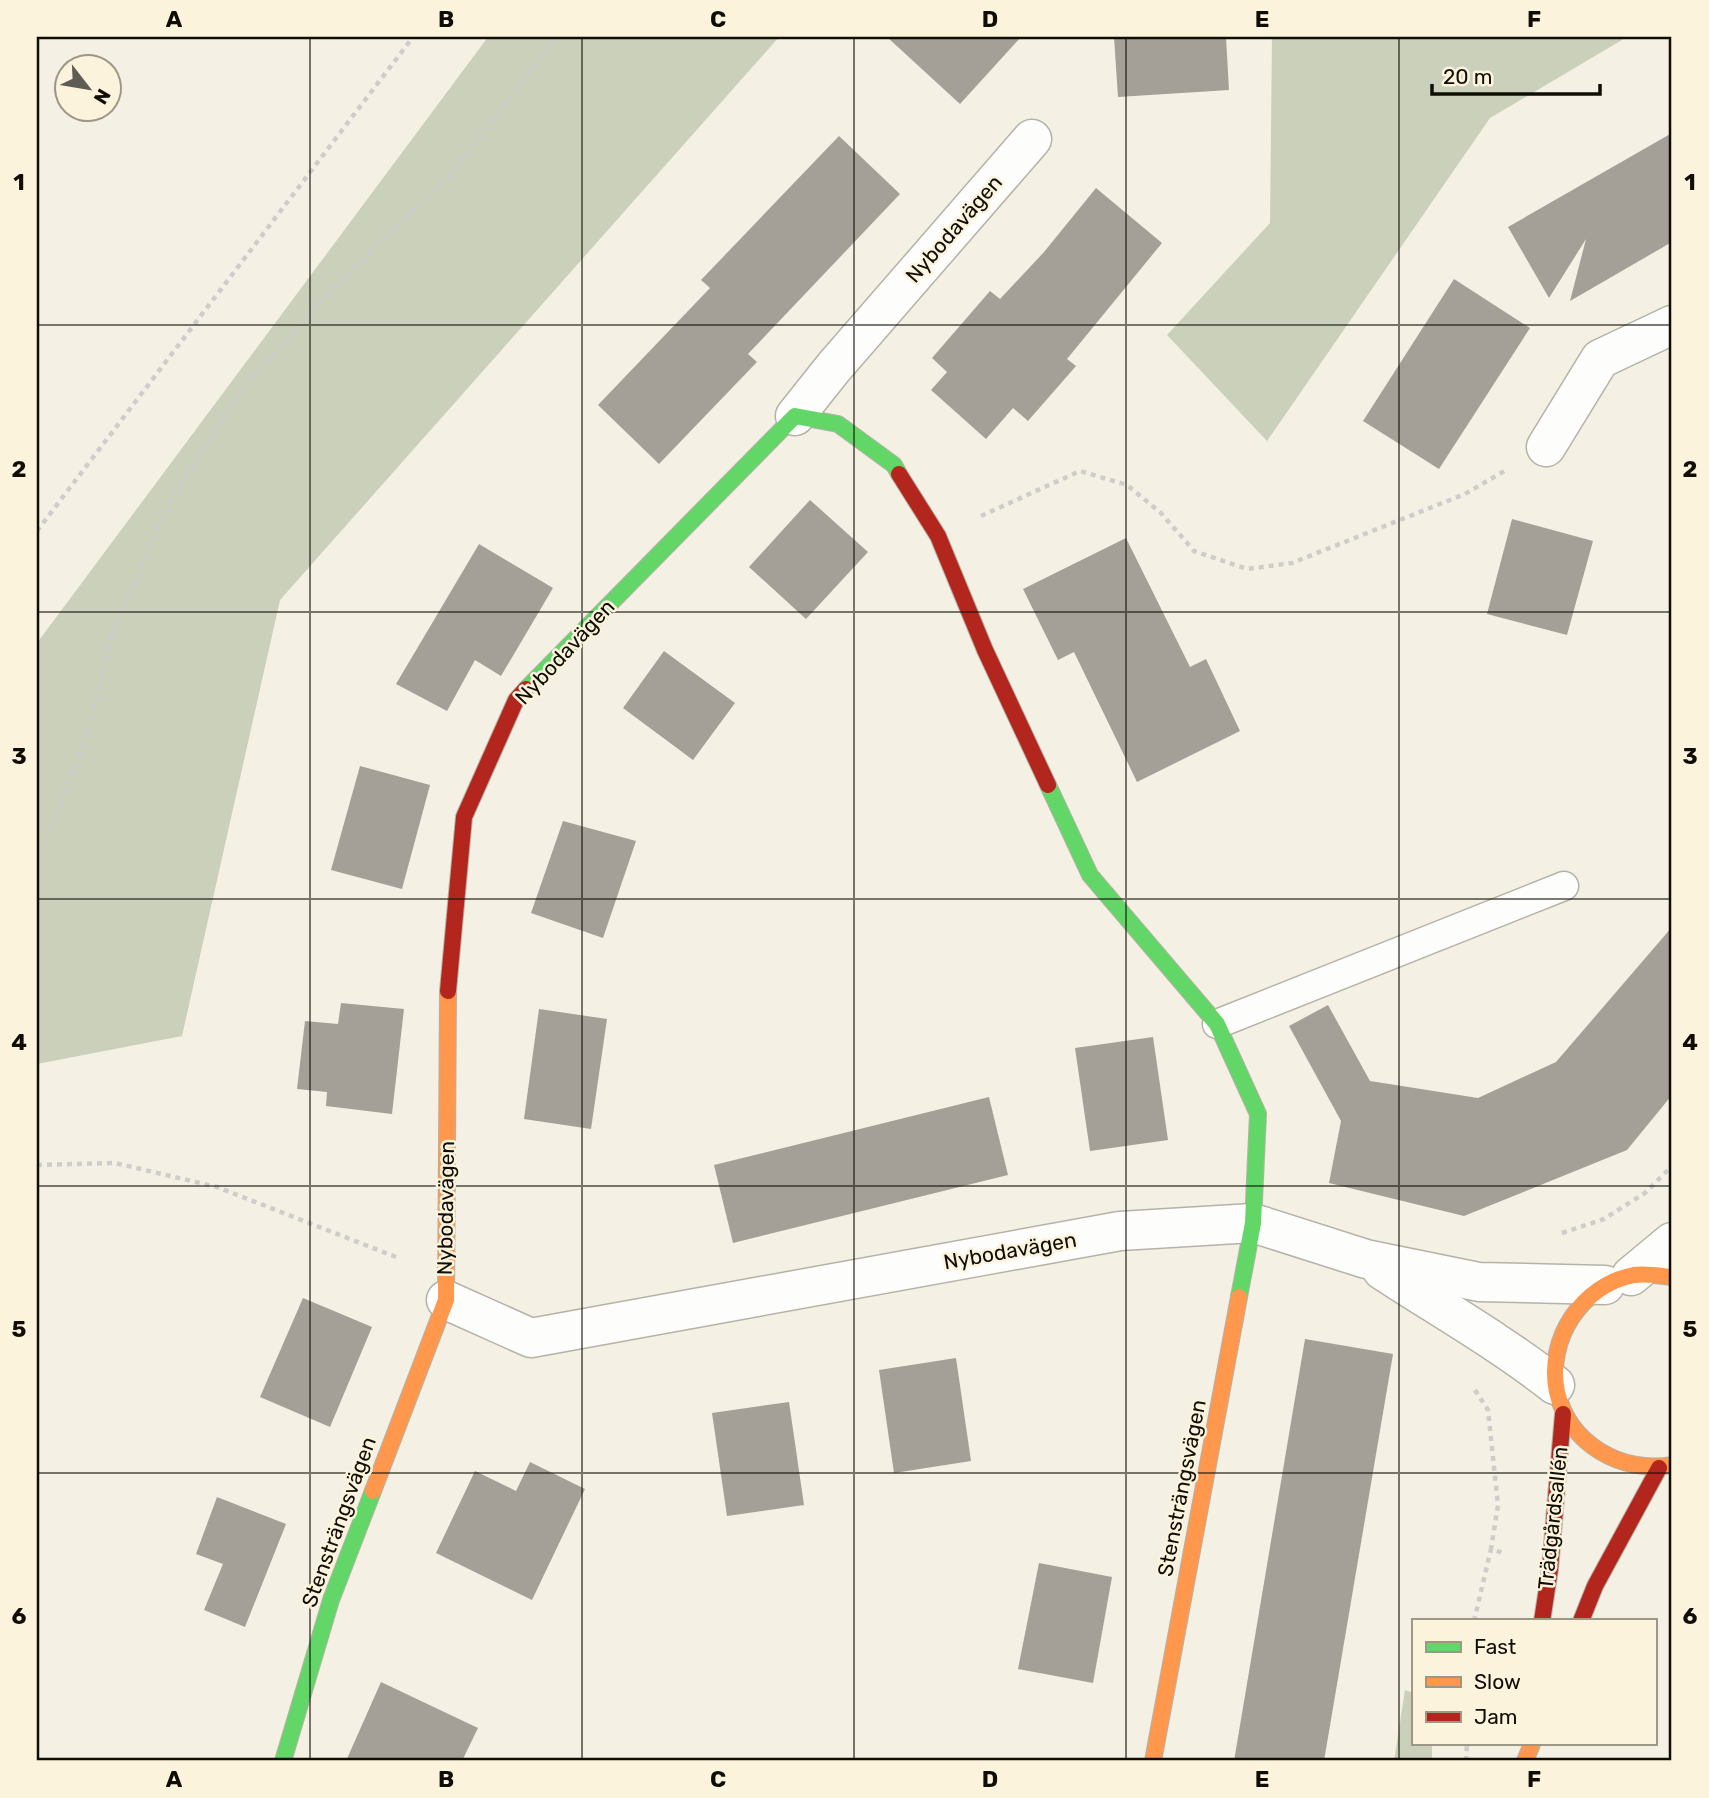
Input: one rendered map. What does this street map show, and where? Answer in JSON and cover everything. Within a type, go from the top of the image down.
[{"type":"street","name":"Nybodavägen","points":[[1032,139],[794,416],[516,700],[464,817],[448,989],[446,1300],[531,1338],[1120,1231],[1253,1223],[1366,1259],[1479,1282],[1618,1280]]},
{"type":"street","points":[[1546,447],[1600,359],[1672,325]]},
{"type":"street","points":[[794,416],[838,424],[894,465],[938,536],[985,650],[1090,875],[1217,1024],[1258,1114],[1253,1223]]},
{"type":"street","name":"Stensträngsvägen","points":[[1153,1761],[1253,1223]]},
{"type":"street","points":[[1618,1280],[1672,1242]]},
{"type":"street","name":"Nybodavägen","points":[[1366,1259],[1460,1321],[1513,1352],[1559,1400]]},
{"type":"street","points":[[1618,1280],[1660,1274],[1672,1277]]},
{"type":"street","name":"Trädgårdsallén","points":[[1542,1619],[1549,1569],[1559,1400],[1555,1354],[1565,1325],[1582,1302],[1618,1280]]},
{"type":"street","name":"Stensträngsvägen","points":[[283,1761],[331,1600],[446,1300]]},
{"type":"street","points":[[1559,1400],[1581,1439],[1605,1457],[1632,1466],[1666,1466]]},
{"type":"street","points":[[1582,1619],[1595,1586],[1666,1466]]},
{"type":"street","points":[[1524,1761],[1532,1745]]},
{"type":"lane","points":[[1217,1024],[1564,886]]},
{"type":"path","points":[[37,531],[413,37]]},
{"type":"path","points":[[37,858],[56,817],[86,737],[116,626],[169,504],[240,391],[328,294],[451,174],[557,37]]},
{"type":"path","points":[[938,536],[1080,471],[1127,485],[1161,513],[1194,551],[1247,569],[1292,563],[1465,494],[1546,447]]},
{"type":"path","points":[[37,1165],[116,1163],[217,1187],[416,1264],[446,1300]]},
{"type":"green space","points":[[488,37],[779,37],[280,600],[182,1036],[37,1064],[37,643]]},
{"type":"green space","points":[[1272,37],[1627,37],[1490,118],[1267,441],[1167,335],[1270,223]]},
{"type":"green space","points":[[1405,1690],[1412,1693],[1412,1745],[1432,1745],[1432,1761],[1394,1761]]},
{"type":"building","points":[[887,37],[1021,37],[960,104]]},
{"type":"building","points":[[1114,37],[1226,37],[1229,90],[1118,97]]},
{"type":"building","points":[[1672,133],[1672,242],[1570,301],[1586,239],[1549,298],[1508,227]]},
{"type":"building","points":[[839,136],[900,194],[748,354],[757,362],[659,464],[598,405],[710,288],[701,280]]},
{"type":"building","points":[[1096,188],[1162,243],[1067,359],[1076,366],[1028,421],[1013,408],[986,439],[931,390],[947,372],[932,358],[990,291],[1000,299],[1044,252]]},
{"type":"building","points":[[1454,279],[1530,328],[1439,469],[1363,421]]},
{"type":"building","points":[[810,500],[868,552],[806,619],[749,567]]},
{"type":"building","points":[[1512,519],[1593,541],[1567,635],[1487,614]]},
{"type":"building","points":[[1126,538],[1190,667],[1206,659],[1240,731],[1137,782],[1074,652],[1058,660],[1023,589]]},
{"type":"building","points":[[479,544],[553,588],[501,676],[475,660],[447,711],[396,684]]},
{"type":"building","points":[[664,651],[735,703],[693,760],[623,708]]},
{"type":"building","points":[[360,766],[430,785],[402,889],[331,870]]},
{"type":"building","points":[[563,821],[636,841],[603,938],[531,913]]},
{"type":"building","points":[[1672,927],[1672,1095],[1627,1150],[1464,1216],[1329,1183],[1341,1121],[1289,1026],[1328,1005],[1370,1081],[1478,1098],[1556,1062]]},
{"type":"building","points":[[341,1003],[404,1009],[392,1114],[326,1106],[327,1092],[297,1089],[305,1021],[338,1024]]},
{"type":"building","points":[[539,1009],[607,1019],[591,1129],[524,1119]]},
{"type":"building","points":[[1153,1037],[1168,1140],[1090,1151],[1075,1048]]},
{"type":"building","points":[[989,1097],[1008,1175],[733,1243],[714,1165]]},
{"type":"building","points":[[303,1298],[372,1327],[330,1427],[260,1397]]},
{"type":"building","points":[[1305,1339],[1393,1354],[1324,1761],[1234,1761]]},
{"type":"building","points":[[956,1358],[971,1461],[894,1473],[879,1370]]},
{"type":"building","points":[[789,1402],[804,1505],[727,1516],[712,1413]]},
{"type":"building","points":[[530,1462],[585,1489],[532,1600],[436,1553],[475,1471],[516,1491]]},
{"type":"building","points":[[217,1497],[286,1524],[245,1627],[204,1610],[223,1564],[196,1554]]},
{"type":"building","points":[[1039,1563],[1112,1577],[1093,1683],[1018,1669]]},
{"type":"building","points":[[381,1682],[478,1728],[462,1761],[346,1761]]},
{"type":"traffic: fast","points":[[526,689],[795,416],[838,424],[894,465],[899,474]]},
{"type":"traffic: fast","points":[[1048,785],[1090,875],[1217,1024],[1258,1114],[1253,1223],[1239,1297]]},
{"type":"traffic: fast","points":[[283,1761],[331,1600],[373,1491]]},
{"type":"traffic: slow","points":[[373,1491],[446,1300],[448,991]]},
{"type":"traffic: slow","points":[[1672,1277],[1634,1275],[1598,1290],[1572,1317],[1563,1334],[1555,1372],[1557,1392],[1563,1410],[1585,1440],[1617,1460],[1653,1467],[1672,1465]]},
{"type":"traffic: slow","points":[[1153,1761],[1239,1297]]},
{"type":"traffic: slow","points":[[1525,1761],[1532,1745]]},
{"type":"traffic: jam","points":[[899,474],[938,536],[985,650],[1048,785]]},
{"type":"traffic: jam","points":[[448,991],[464,817],[516,700],[526,689]]},
{"type":"traffic: jam","points":[[1542,1619],[1550,1569],[1563,1414]]},
{"type":"traffic: jam","points":[[1582,1619],[1595,1586],[1659,1468]]}]
